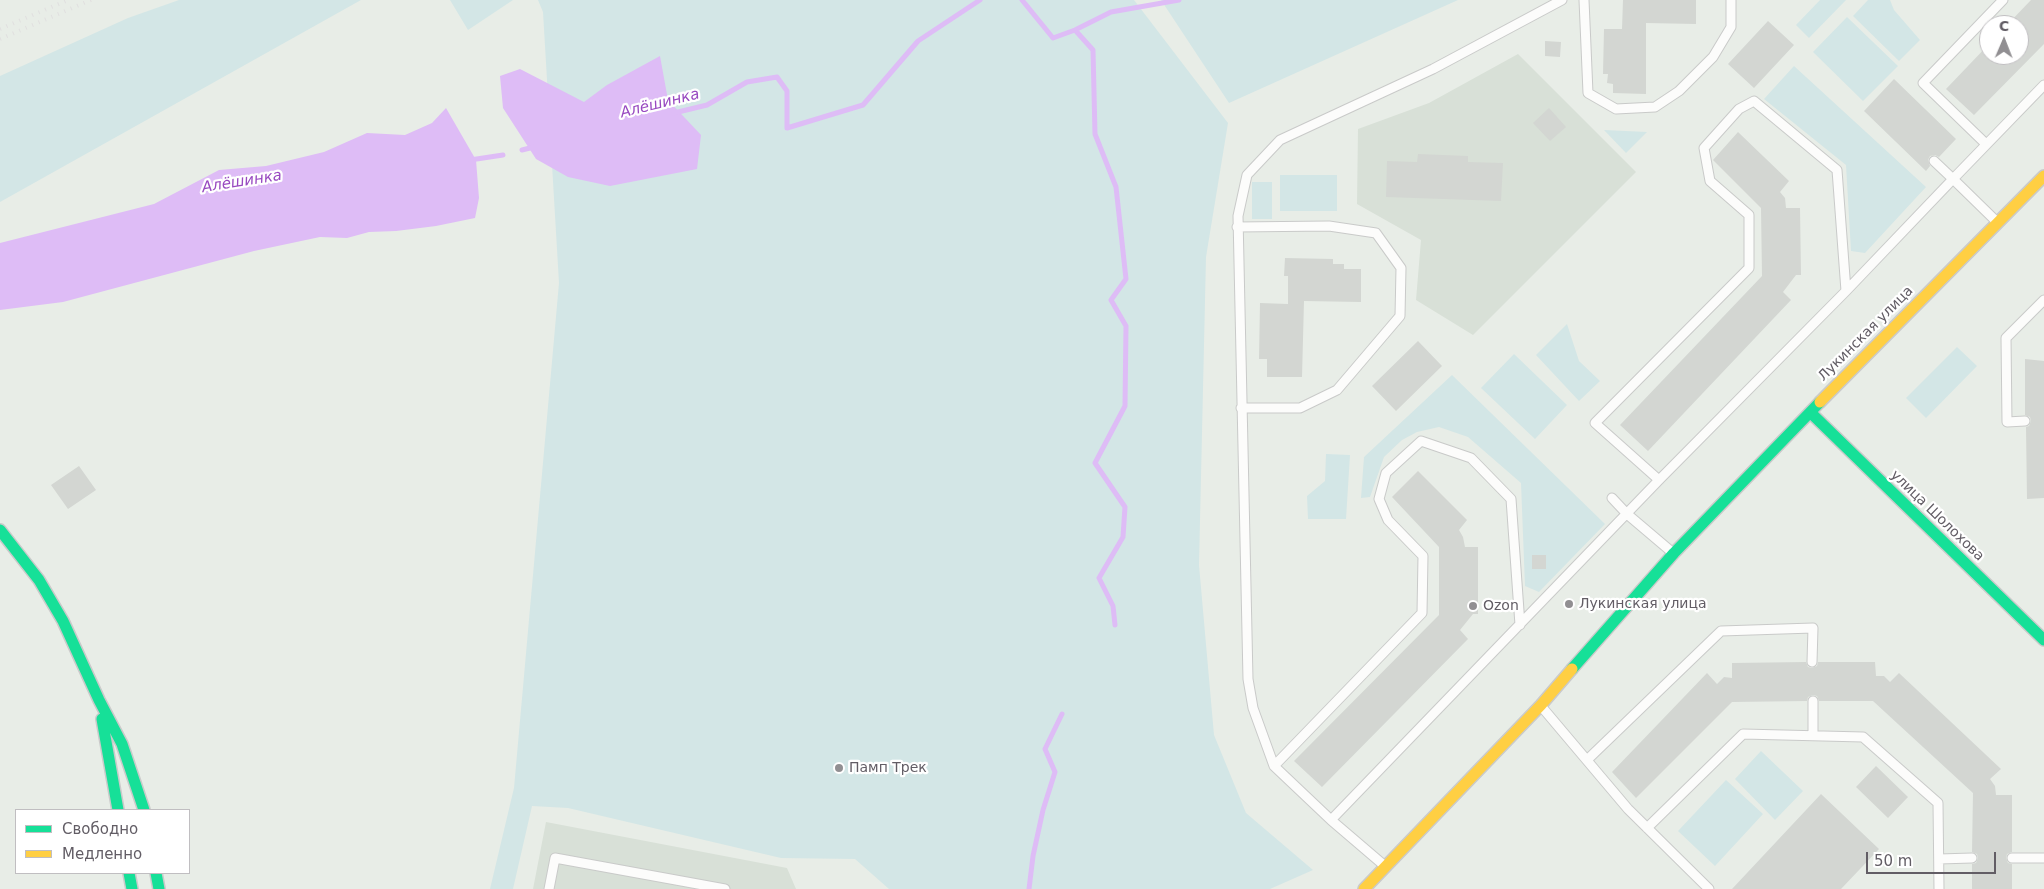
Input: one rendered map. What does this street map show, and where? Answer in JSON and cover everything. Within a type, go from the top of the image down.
[{"type":"street","name":"Лукинская улица","points":[[1364,889],[1541,705],[1674,554],[1811,413],[1827,394],[2044,176]]},
{"type":"street","name":"улица Шолохова","points":[[1811,413],[2044,640]]},
{"type":"street","points":[[0,530],[39,580],[63,621],[99,700],[122,744],[144,809]]},
{"type":"street","points":[[99,700],[118,809]]},
{"type":"street","points":[[129,874],[132,889]]},
{"type":"street","points":[[156,874],[159,889]]},
{"type":"lane","points":[[1386,867],[1331,820],[1274,766],[1253,708],[1248,679],[1237,227],[1247,175],[1280,140],[1433,69],[1562,0]]},
{"type":"lane","points":[[1584,0],[1588,93],[1616,109],[1655,107],[1679,91],[1713,57],[1730,27],[1731,0]]},
{"type":"lane","points":[[1986,144],[1923,83],[2003,0]]},
{"type":"lane","points":[[1331,820],[2044,85]]},
{"type":"lane","points":[[1659,480],[1595,423],[1749,268],[1749,215],[1710,181],[1704,148],[1739,109],[1754,101],[1837,170],[1846,291]]},
{"type":"lane","points":[[1934,162],[1998,223]]},
{"type":"lane","points":[[1237,227],[1329,226],[1376,233],[1401,268],[1400,316],[1337,390],[1300,408],[1241,408]]},
{"type":"lane","points":[[2026,422],[2007,422],[2006,338],[2044,300]]},
{"type":"lane","points":[[1274,766],[1422,613],[1423,556],[1388,520],[1380,499],[1386,473],[1421,441],[1471,458],[1511,499],[1520,625]]},
{"type":"lane","points":[[1612,498],[1674,554]]},
{"type":"lane","points":[[1587,760],[1721,631],[1813,628],[1812,662]]},
{"type":"lane","points":[[1813,701],[1813,735]]},
{"type":"lane","points":[[1541,705],[1628,809],[1709,889]]},
{"type":"lane","points":[[1648,828],[1743,734],[1864,736],[1938,803],[1939,889]]},
{"type":"lane","points":[[549,889],[555,858],[726,889]]},
{"type":"lane","points":[[1938,859],[1972,858]]},
{"type":"lane","points":[[2012,858],[2044,858]]},
{"type":"shaded area","points":[[179,0],[361,0],[0,202],[0,76],[128,18]]},
{"type":"shaded area","points":[[450,0],[513,0],[468,30]]},
{"type":"shaded area","points":[[538,0],[1134,0],[1228,123],[1206,257],[1199,565],[1214,735],[1246,813],[1313,870],[1270,889],[889,889],[855,859],[781,858],[568,808],[532,806],[513,889],[490,889],[514,788],[559,283],[543,12]]},
{"type":"shaded area","points":[[1161,0],[1458,0],[1229,103]]},
{"type":"shaded area","points":[[1820,0],[1846,0],[1809,38],[1796,25]]},
{"type":"shaded area","points":[[1868,0],[1890,0],[1894,10],[1920,40],[1899,61],[1853,16]]},
{"type":"shaded area","points":[[1847,17],[1898,66],[1863,101],[1813,52]]},
{"type":"shaded area","points":[[1518,54],[1636,172],[1473,335],[1416,300],[1421,240],[1357,204],[1358,129],[1429,103]]},
{"type":"shaded area","points":[[1794,66],[1926,187],[1865,253],[1851,251],[1846,165],[1764,99]]},
{"type":"shaded area","points":[[1604,130],[1647,132],[1626,153]]},
{"type":"shaded area","points":[[1280,175],[1337,175],[1337,211],[1280,211]]},
{"type":"shaded area","points":[[1252,182],[1272,182],[1272,219],[1252,219]]},
{"type":"shaded area","points":[[1567,324],[1579,361],[1600,381],[1579,401],[1536,355]]},
{"type":"shaded area","points":[[1957,347],[1977,366],[1926,418],[1906,398]]},
{"type":"shaded area","points":[[1514,354],[1567,405],[1535,439],[1481,388]]},
{"type":"shaded area","points":[[1452,375],[1605,524],[1539,592],[1525,586],[1521,483],[1468,437],[1439,427],[1417,432],[1402,440],[1384,457],[1370,497],[1361,498],[1364,457]]},
{"type":"shaded area","points":[[1326,454],[1350,455],[1346,519],[1308,519],[1307,496],[1325,481]]},
{"type":"shaded area","points":[[1761,751],[1803,791],[1775,820],[1735,779]]},
{"type":"shaded area","points":[[1726,780],[1763,814],[1715,866],[1678,831]]},
{"type":"shaded area","points":[[546,822],[787,868],[796,889],[533,889]]},
{"type":"water","points":[[660,56],[668,100],[701,135],[697,169],[610,186],[568,177],[536,159],[503,108],[500,76],[520,69],[584,102],[607,85]]},
{"type":"water","points":[[446,108],[476,160],[479,198],[475,218],[436,226],[369,232],[347,238],[320,237],[254,251],[63,302],[0,310],[0,243],[154,204],[219,170],[266,166],[324,152],[367,133],[405,135],[432,123]]},
{"type":"building","points":[[1623,0],[1696,0],[1696,24],[1646,23],[1646,94],[1613,93],[1613,84],[1607,83],[1608,74],[1603,74],[1604,29],[1622,29]]},
{"type":"building","points":[[2031,0],[2044,0],[2044,44],[2029,59],[2029,15],[2017,15]]},
{"type":"building","points":[[1768,21],[1794,45],[1754,88],[1728,64]]},
{"type":"building","points":[[1545,41],[1561,42],[1560,57],[1545,56]]},
{"type":"building","points":[[1979,54],[1979,65],[2023,65],[1974,115],[1946,89]]},
{"type":"building","points":[[1894,79],[1956,139],[1939,157],[1935,155],[1930,156],[1928,160],[1930,166],[1926,171],[1864,111]]},
{"type":"building","points":[[1549,108],[1566,127],[1550,141],[1533,123]]},
{"type":"building","points":[[1738,132],[1789,181],[1780,192],[1785,198],[1786,208],[1800,208],[1801,275],[1796,275],[1783,292],[1791,300],[1648,451],[1620,425],[1762,276],[1761,208],[1713,160]]},
{"type":"building","points":[[1418,154],[1468,156],[1468,162],[1503,163],[1501,201],[1386,197],[1387,161],[1417,162]]},
{"type":"building","points":[[1285,258],[1333,259],[1333,264],[1344,264],[1344,269],[1361,269],[1361,302],[1304,301],[1302,377],[1267,377],[1267,359],[1259,359],[1260,303],[1288,304],[1288,276],[1284,276]]},
{"type":"building","points":[[1418,341],[1442,366],[1396,411],[1372,386]]},
{"type":"building","points":[[2025,359],[2044,361],[2044,498],[2027,499],[2026,427],[2029,426],[2031,421],[2030,417],[2025,415]]},
{"type":"building","points":[[79,466],[96,490],[68,509],[51,485]]},
{"type":"building","points":[[1418,471],[1467,520],[1459,530],[1465,547],[1478,547],[1478,614],[1473,614],[1460,630],[1468,639],[1322,787],[1294,761],[1439,615],[1439,547],[1392,497]]},
{"type":"building","points":[[1532,555],[1546,555],[1546,569],[1532,569]]},
{"type":"building","points":[[1806,662],[1808,667],[1812,668],[1817,666],[1818,662],[1875,662],[1876,676],[1884,676],[1890,682],[1899,673],[2001,769],[1990,779],[1995,786],[1996,795],[2012,795],[2012,852],[2007,854],[2006,858],[2008,863],[2012,864],[2012,889],[1972,889],[1972,864],[1976,863],[1978,858],[1977,854],[1972,852],[1973,793],[1873,701],[1819,701],[1817,696],[1813,695],[1808,697],[1807,701],[1732,702],[1636,798],[1612,772],[1707,673],[1717,684],[1724,677],[1732,678],[1732,663]]},
{"type":"building","points":[[1876,766],[1908,797],[1888,818],[1856,787]]},
{"type":"building","points":[[1821,794],[1879,849],[1841,889],[1732,889]]},
{"type":"waterway","name":"Алёшинка","points":[[674,113],[707,105],[747,82],[777,77],[787,91],[787,128],[863,105],[918,41],[980,0]]},
{"type":"waterway","name":"Алёшинка","points":[[1022,0],[1053,38],[1075,30],[1111,12],[1179,0]]},
{"type":"waterway","points":[[1075,30],[1093,50],[1095,134],[1116,187],[1126,279],[1111,300],[1126,326],[1125,406],[1095,463],[1125,507],[1123,537],[1099,578],[1113,606],[1115,625]]},
{"type":"waterway","name":"Алёшинка","points":[[522,150],[534,147]]},
{"type":"waterway","name":"Алёшинка","points":[[470,160],[503,155]]},
{"type":"waterway","points":[[1029,889],[1033,856],[1043,810],[1055,772],[1045,749],[1062,714]]},
{"type":"railway","points":[[0,29],[68,0]]},
{"type":"railway","points":[[0,39],[91,0]]},
{"type":"traffic: fast","points":[[1572,669],[1674,553],[1820,402]]},
{"type":"traffic: fast","points":[[1811,413],[2044,640]]},
{"type":"traffic: fast","points":[[0,530],[39,580],[63,621],[99,700],[122,744],[144,809]]},
{"type":"traffic: fast","points":[[102,719],[118,809]]},
{"type":"traffic: fast","points":[[129,874],[132,889]]},
{"type":"traffic: fast","points":[[156,874],[159,889]]},
{"type":"traffic: slow","points":[[1820,402],[2044,176]]},
{"type":"traffic: slow","points":[[1364,889],[1541,705],[1572,669]]},
{"type":"place","name":"Лукинская улица","points":[[1569,604]]},
{"type":"place","name":"Ozon","points":[[1473,606]]},
{"type":"place","name":"Памп Трек","points":[[839,768]]}]
